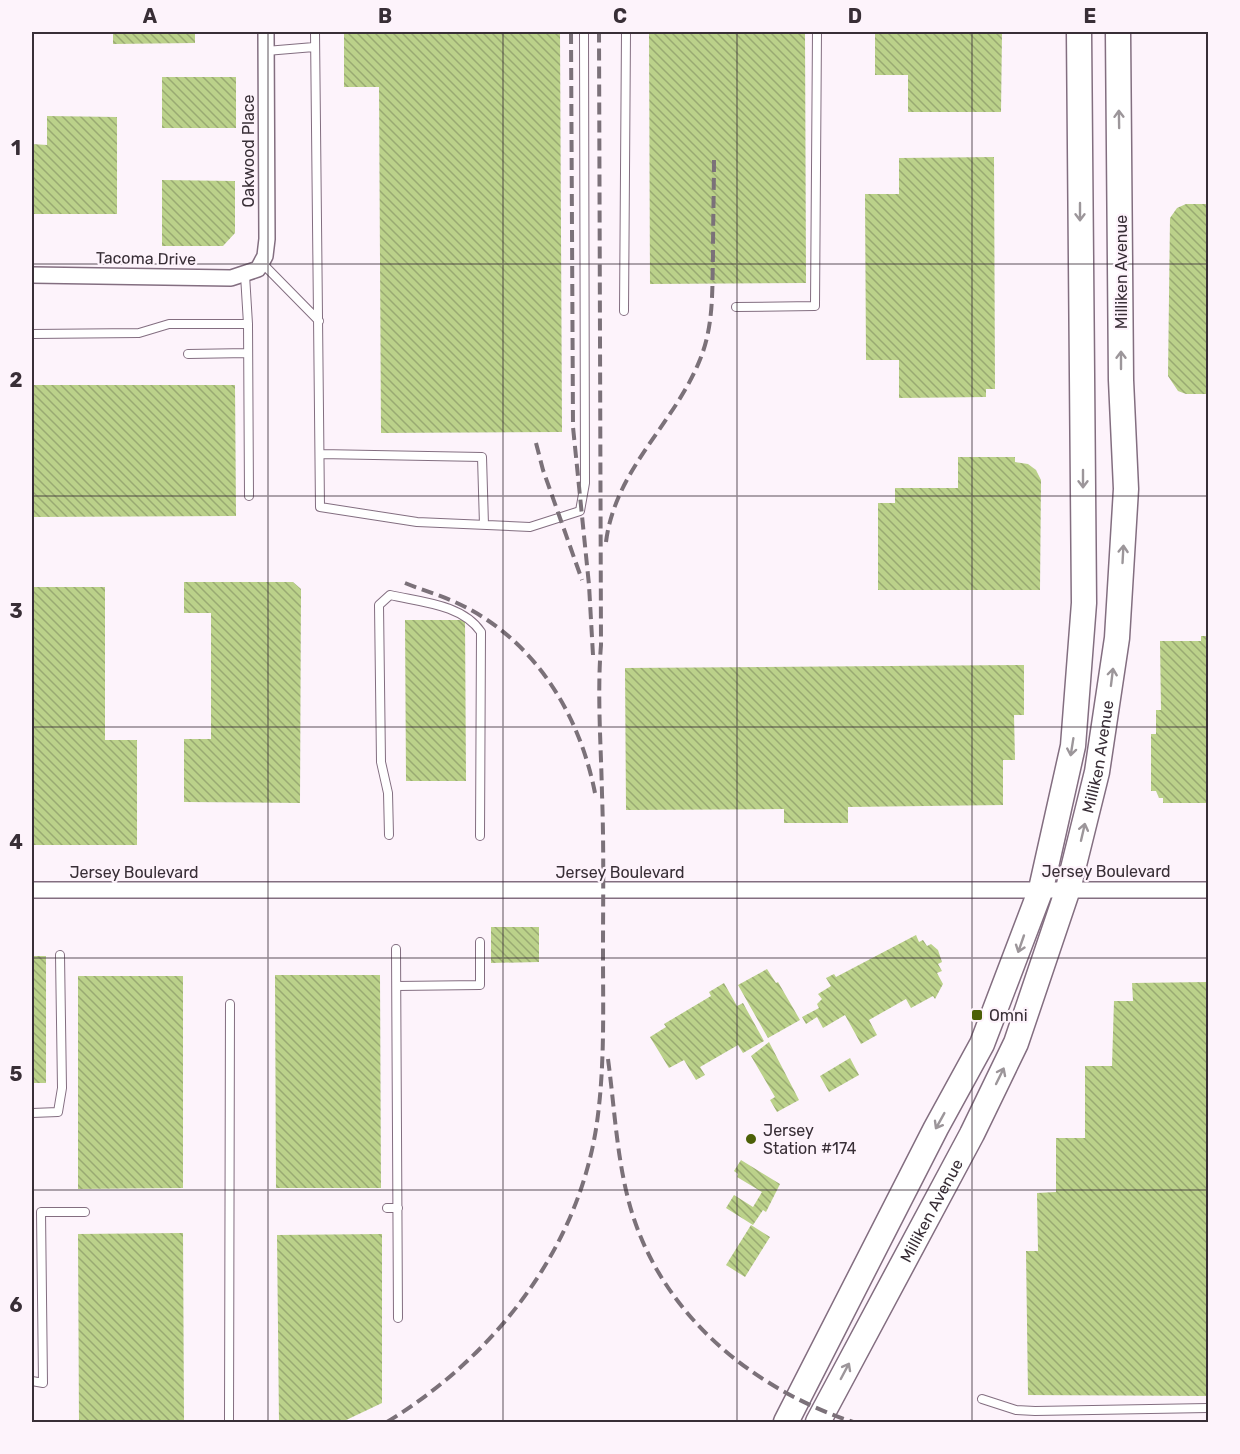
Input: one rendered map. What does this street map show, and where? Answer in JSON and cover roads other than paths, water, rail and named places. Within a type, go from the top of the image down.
[{"type":"main road","name":"Milliken Avenue","points":[[786,1422],[936,1128],[982,1044],[1041,889],[1073,746],[1083,603],[1079,32]]},
{"type":"main road","name":"Milliken Avenue","points":[[818,1422],[972,1134],[1016,1043],[1068,889],[1097,772],[1109,704],[1122,576],[1126,489],[1121,380],[1118,32]]},
{"type":"street","name":"Oakwood Place","points":[[255,269],[267,239],[266,32]]},
{"type":"street","name":"Tacoma Drive","points":[[32,275],[231,278],[255,269]]},
{"type":"street","name":"Jersey Boulevard","points":[[32,890],[1209,890]]},
{"type":"lane","points":[[315,32],[321,507],[417,522],[530,527],[580,511],[585,483],[584,32]]},
{"type":"lane","points":[[624,311],[626,32]]},
{"type":"lane","points":[[736,306],[816,306],[817,32]]},
{"type":"lane","points":[[266,51],[314,47]]},
{"type":"lane","points":[[255,269],[319,321]]},
{"type":"lane","points":[[249,496],[248,324],[255,269]]},
{"type":"lane","points":[[32,334],[139,333],[169,324],[248,324]]},
{"type":"lane","points":[[188,354],[248,353]]},
{"type":"lane","points":[[320,454],[482,457],[484,525]]},
{"type":"lane","points":[[389,835],[387,793],[381,762],[379,605],[390,595],[461,613],[473,621],[481,632],[480,836]]},
{"type":"lane","points":[[397,986],[480,985],[480,942]]},
{"type":"lane","points":[[396,949],[398,1318]]},
{"type":"lane","points":[[32,1113],[58,1112],[62,1088],[60,955]]},
{"type":"lane","points":[[229,1422],[231,1004]]},
{"type":"lane","points":[[387,1208],[398,1208]]},
{"type":"lane","points":[[32,1381],[43,1383],[41,1212],[85,1212]]},
{"type":"lane","points":[[982,1399],[1016,1410],[1035,1411],[1209,1408]]},
{"type":"railway","points":[[571,32],[573,427],[589,585],[593,655]]},
{"type":"railway","points":[[387,1422],[425,1396],[461,1367],[494,1334],[523,1298],[549,1259],[570,1218],[586,1175],[596,1129],[601,1085],[603,1019],[603,834],[599,701],[601,645],[599,32]]},
{"type":"railway","points":[[606,542],[621,492],[688,385],[704,349],[710,323],[712,296],[714,155]]},
{"type":"railway","points":[[536,443],[543,470],[582,580]]},
{"type":"railway","points":[[405,583],[451,600],[484,618],[530,657],[564,707],[577,734],[588,763],[595,793]]},
{"type":"railway","points":[[608,1059],[623,1178],[633,1216],[648,1253],[667,1287],[718,1345],[749,1369],[816,1408],[853,1422]]},
{"type":"place","name":"Omni","points":[[977,1015]]},
{"type":"place","name":"Jersey Station #174","points":[[751,1139]]}]
